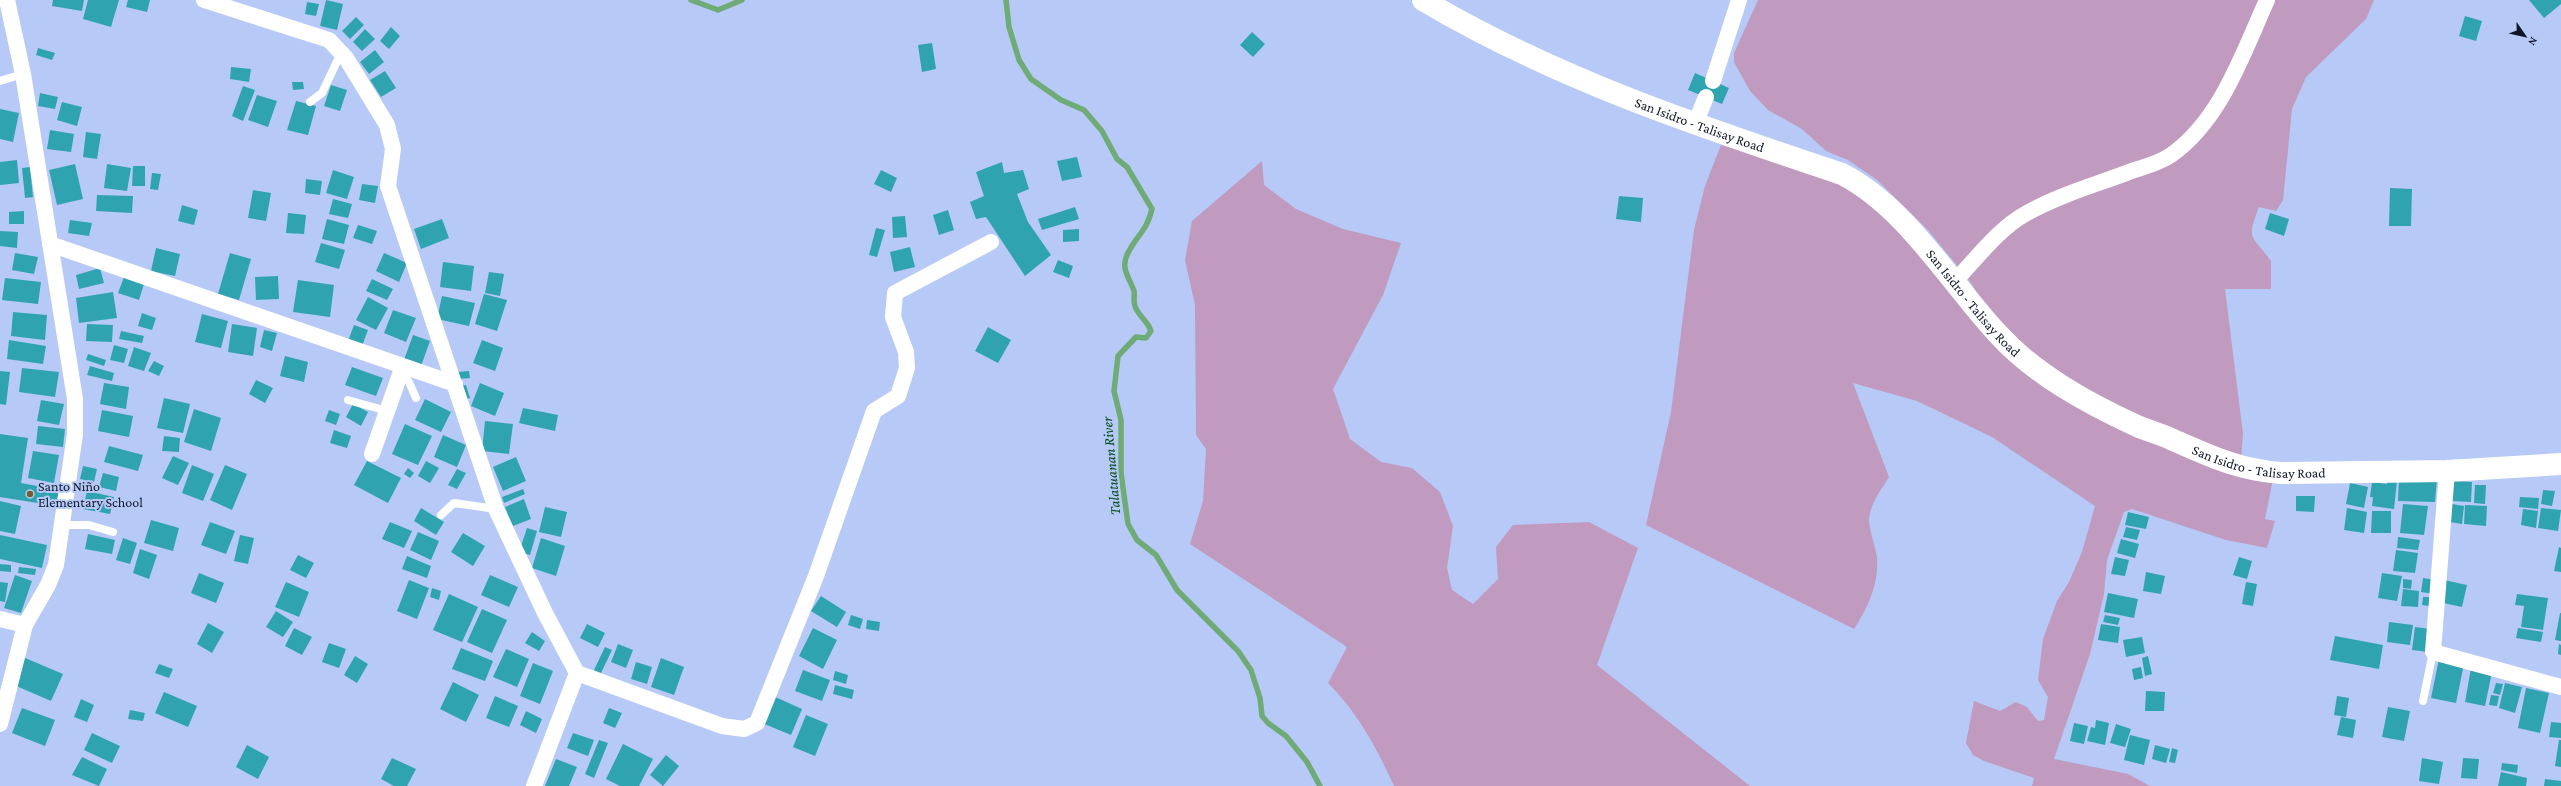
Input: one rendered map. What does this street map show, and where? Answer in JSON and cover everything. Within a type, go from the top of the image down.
[{"type":"street","points":[[0,724],[25,625],[48,585],[56,566],[75,434],[74,399],[50,244],[23,74],[7,0]]},
{"type":"street","points":[[204,0],[329,40],[341,53],[387,125],[392,149],[388,186],[496,509],[544,613],[578,673],[722,726],[744,730],[758,723],[816,576],[874,411],[898,396],[907,368],[906,352],[893,317],[895,294],[990,242]]},
{"type":"street","name":"San Isidro - Talisay Road","points":[[1423,0],[1471,29],[1606,90],[1695,124],[1842,174],[1858,182],[1888,209],[1955,281],[1996,332],[2012,349],[2039,370],[2105,410],[2208,457],[2254,470],[2280,473],[2447,471],[2561,464]]},
{"type":"street","points":[[1713,81],[1739,0]]},
{"type":"street","points":[[1955,281],[1996,237],[2026,213],[2068,195],[2156,164],[2182,146],[2203,123],[2222,95],[2267,0]]},
{"type":"street","points":[[1695,124],[1706,97]]},
{"type":"street","points":[[50,244],[402,369],[455,384]]},
{"type":"street","points":[[372,454],[402,369]]},
{"type":"street","points":[[2447,471],[2433,652],[2561,687]]},
{"type":"street","points":[[0,618],[25,625]]},
{"type":"street","points":[[534,786],[578,673]]},
{"type":"lane","points":[[310,102],[322,93],[341,53]]},
{"type":"lane","points":[[0,81],[23,74]]},
{"type":"lane","points":[[402,369],[416,398]]},
{"type":"lane","points":[[348,400],[387,411]]},
{"type":"lane","points":[[441,516],[454,503],[496,509]]},
{"type":"lane","points":[[62,525],[89,525],[113,532]]},
{"type":"lane","points":[[2423,701],[2433,652]]},
{"type":"shaded area","points":[[1758,0],[2374,0],[2366,19],[2306,77],[2292,109],[2283,200],[2276,211],[2259,207],[2252,232],[2255,241],[2271,261],[2271,289],[2225,289],[2243,434],[2241,459],[2108,404],[2031,352],[1982,302],[1972,284],[1928,230],[1877,180],[1848,160],[1826,151],[1802,129],[1768,110],[1750,91],[1734,62],[1734,53]]},
{"type":"shaded area","points":[[1721,145],[1826,175],[1875,205],[2007,357],[2273,479],[2265,519],[2275,521],[2267,548],[2226,540],[2132,509],[2124,512],[2107,560],[2104,594],[2090,654],[2054,759],[2128,774],[2150,786],[2032,786],[2034,778],[1984,761],[1973,755],[1966,743],[1974,701],[2000,711],[2016,702],[2027,707],[2038,721],[2044,720],[2048,697],[2038,680],[2043,639],[2057,601],[2069,582],[2082,552],[2095,506],[1992,437],[1917,401],[1853,383],[1889,477],[1871,509],[1869,521],[1877,557],[1876,577],[1872,595],[1854,629],[1646,525],[1671,412],[1694,230],[1705,186]]},
{"type":"shaded area","points":[[1262,161],[1264,185],[1296,209],[1343,229],[1401,243],[1383,295],[1333,389],[1350,439],[1381,462],[1412,468],[1440,492],[1453,526],[1447,568],[1452,590],[1473,604],[1498,579],[1496,547],[1513,525],[1589,522],[1638,548],[1597,665],[1750,786],[1394,786],[1366,731],[1348,706],[1328,683],[1347,647],[1190,544],[1203,501],[1206,449],[1196,435],[1195,305],[1185,260],[1192,221]]},
{"type":"building","points":[[53,0],[84,0],[82,11],[52,6]]},
{"type":"building","points":[[88,0],[119,0],[111,27],[83,19]]},
{"type":"building","points":[[128,0],[150,0],[147,12],[126,7]]},
{"type":"building","points":[[326,0],[343,4],[337,30],[320,26]]},
{"type":"building","points":[[2529,0],[2561,0],[2561,4],[2544,18]]},
{"type":"building","points":[[307,2],[319,4],[316,16],[305,14]]},
{"type":"building","points":[[2465,16],[2482,21],[2476,41],[2459,36]]},
{"type":"building","points":[[356,17],[364,25],[350,39],[342,31]]},
{"type":"building","points":[[391,27],[400,36],[389,49],[380,41]]},
{"type":"building","points":[[365,29],[375,39],[362,51],[353,42]]},
{"type":"building","points":[[1252,32],[1265,44],[1253,57],[1240,45]]},
{"type":"building","points":[[932,43],[936,69],[922,72],[918,45]]},
{"type":"building","points":[[38,48],[55,53],[52,60],[36,55]]},
{"type":"building","points":[[375,50],[384,62],[369,74],[360,62]]},
{"type":"building","points":[[231,67],[251,69],[249,82],[230,79]]},
{"type":"building","points":[[385,71],[396,88],[381,97],[370,80]]},
{"type":"building","points":[[1695,73],[1729,88],[1722,104],[1688,90]]},
{"type":"building","points":[[292,82],[303,82],[304,89],[293,90]]},
{"type":"building","points":[[331,85],[347,90],[340,111],[324,106]]},
{"type":"building","points":[[243,86],[255,90],[243,121],[232,116]]},
{"type":"building","points":[[40,93],[58,97],[55,109],[38,106]]},
{"type":"building","points":[[257,95],[277,101],[268,127],[248,120]]},
{"type":"building","points":[[296,101],[316,106],[308,135],[287,130]]},
{"type":"building","points":[[62,102],[82,107],[77,126],[57,120]]},
{"type":"building","points":[[0,109],[19,113],[13,142],[0,139]]},
{"type":"building","points":[[50,130],[74,134],[71,152],[47,149]]},
{"type":"building","points":[[86,132],[101,134],[97,159],[83,157]]},
{"type":"building","points":[[1077,157],[1082,177],[1062,181],[1057,161]]},
{"type":"building","points":[[17,160],[19,183],[0,185],[0,162]]},
{"type":"building","points":[[1002,162],[1004,173],[1023,170],[1029,189],[1017,194],[1028,222],[1051,255],[1025,276],[986,217],[976,219],[970,202],[984,196],[976,172]]},
{"type":"building","points":[[75,164],[83,199],[57,205],[49,170]]},
{"type":"building","points":[[107,164],[131,168],[127,191],[104,188]]},
{"type":"building","points":[[133,166],[145,166],[145,186],[132,186]]},
{"type":"building","points":[[30,167],[33,197],[25,198],[22,168]]},
{"type":"building","points":[[333,170],[354,177],[347,199],[326,193]]},
{"type":"building","points":[[881,170],[897,178],[891,192],[874,184]]},
{"type":"building","points":[[152,173],[161,174],[158,190],[150,189]]},
{"type":"building","points":[[306,179],[322,181],[320,195],[305,193]]},
{"type":"building","points":[[362,184],[378,186],[375,203],[359,200]]},
{"type":"building","points":[[2390,188],[2412,189],[2411,226],[2389,226]]},
{"type":"building","points":[[253,190],[271,193],[266,221],[248,218]]},
{"type":"building","points":[[97,195],[133,196],[132,213],[96,211]]},
{"type":"building","points":[[1619,196],[1643,198],[1641,222],[1616,219]]},
{"type":"building","points":[[333,199],[352,204],[348,218],[329,214]]},
{"type":"building","points":[[182,205],[198,210],[194,225],[178,221]]},
{"type":"building","points":[[1075,207],[1079,219],[1042,230],[1038,219]]},
{"type":"building","points":[[948,210],[954,230],[939,235],[933,215]]},
{"type":"building","points":[[24,211],[24,224],[9,224],[9,212]]},
{"type":"building","points":[[288,213],[306,215],[304,234],[286,233]]},
{"type":"building","points":[[2270,213],[2289,219],[2284,236],[2265,229]]},
{"type":"building","points":[[905,216],[907,237],[893,238],[892,217]]},
{"type":"building","points":[[327,219],[349,225],[344,244],[322,239]]},
{"type":"building","points":[[442,219],[449,238],[421,249],[414,229]]},
{"type":"building","points":[[70,220],[92,223],[89,236],[68,233]]},
{"type":"building","points":[[358,225],[377,231],[372,244],[353,238]]},
{"type":"building","points":[[876,228],[885,230],[877,257],[869,255]]},
{"type":"building","points":[[1079,229],[1079,241],[1063,242],[1063,230]]},
{"type":"building","points":[[0,231],[18,232],[17,248],[0,246]]},
{"type":"building","points":[[321,243],[345,250],[339,269],[315,262]]},
{"type":"building","points":[[910,247],[915,267],[894,272],[890,252]]},
{"type":"building","points":[[156,248],[180,254],[175,276],[151,271]]},
{"type":"building","points":[[15,253],[38,257],[34,274],[12,270]]},
{"type":"building","points":[[230,253],[251,259],[239,300],[218,294]]},
{"type":"building","points":[[384,253],[407,263],[399,282],[376,271]]},
{"type":"building","points":[[1058,260],[1073,266],[1069,278],[1053,272]]},
{"type":"building","points":[[443,262],[474,266],[471,291],[440,287]]},
{"type":"building","points":[[100,268],[104,283],[79,289],[76,275]]},
{"type":"building","points":[[489,272],[504,274],[500,296],[485,293]]},
{"type":"building","points":[[278,276],[279,299],[256,300],[255,277]]},
{"type":"building","points":[[124,277],[144,284],[139,300],[118,293]]},
{"type":"building","points":[[5,278],[41,282],[38,304],[2,300]]},
{"type":"building","points":[[372,279],[393,289],[387,300],[366,291]]},
{"type":"building","points":[[298,280],[334,285],[330,317],[293,312]]},
{"type":"building","points":[[113,292],[117,318],[79,323],[76,298]]},
{"type":"building","points":[[484,294],[507,300],[497,331],[475,324]]},
{"type":"building","points":[[442,296],[475,303],[469,326],[437,319]]},
{"type":"building","points":[[368,297],[388,308],[376,330],[356,320]]},
{"type":"building","points":[[393,310],[416,318],[406,342],[384,333]]},
{"type":"building","points":[[13,312],[47,315],[45,340],[11,336]]},
{"type":"building","points":[[142,313],[156,318],[152,330],[138,326]]},
{"type":"building","points":[[202,314],[228,321],[221,348],[195,342]]},
{"type":"building","points":[[87,324],[113,325],[112,342],[86,341]]},
{"type":"building","points":[[232,324],[257,328],[253,356],[228,352]]},
{"type":"building","points":[[354,325],[368,330],[362,346],[348,341]]},
{"type":"building","points":[[988,327],[1011,340],[998,363],[975,351]]},
{"type":"building","points":[[264,330],[277,333],[272,351],[260,347]]},
{"type":"building","points":[[121,331],[144,336],[142,343],[119,339]]},
{"type":"building","points":[[413,335],[430,341],[421,366],[404,360]]},
{"type":"building","points":[[9,340],[46,346],[43,364],[7,359]]},
{"type":"building","points":[[482,340],[503,348],[495,371],[473,363]]},
{"type":"building","points":[[114,345],[128,349],[124,363],[110,360]]},
{"type":"building","points":[[134,347],[151,353],[144,371],[128,366]]},
{"type":"building","points":[[88,354],[106,360],[104,366],[86,360]]},
{"type":"building","points":[[285,356],[308,362],[304,382],[280,376]]},
{"type":"building","points":[[154,361],[164,366],[159,376],[148,371]]},
{"type":"building","points":[[90,366],[114,373],[112,381],[87,375]]},
{"type":"building","points":[[352,367],[383,378],[376,396],[345,385]]},
{"type":"building","points":[[22,368],[59,372],[55,397],[19,392]]},
{"type":"building","points":[[0,371],[10,372],[6,405],[0,404]]},
{"type":"building","points":[[469,371],[470,378],[458,379],[457,372]]},
{"type":"building","points":[[256,380],[273,388],[265,403],[249,394]]},
{"type":"building","points":[[104,383],[129,387],[126,409],[100,404]]},
{"type":"building","points":[[480,383],[504,393],[495,416],[471,406]]},
{"type":"building","points":[[466,385],[470,398],[463,400],[460,386]]},
{"type":"building","points":[[164,398],[190,404],[183,433],[157,428]]},
{"type":"building","points":[[425,399],[451,412],[441,432],[415,420]]},
{"type":"building","points":[[41,400],[64,404],[59,425],[37,421]]},
{"type":"building","points":[[353,404],[368,412],[361,426],[346,417]]},
{"type":"building","points":[[523,408],[558,415],[555,431],[519,423]]},
{"type":"building","points":[[194,409],[221,418],[211,451],[184,442]]},
{"type":"building","points":[[102,410],[133,416],[129,437],[98,431]]},
{"type":"building","points":[[329,410],[340,414],[336,425],[325,421]]},
{"type":"building","points":[[485,421],[513,424],[509,454],[482,451]]},
{"type":"building","points":[[405,424],[432,436],[418,465],[392,454]]},
{"type":"building","points":[[38,426],[65,429],[63,447],[36,444]]},
{"type":"building","points":[[334,430],[351,436],[347,448],[330,443]]},
{"type":"building","points":[[0,434],[28,438],[21,483],[59,490],[56,506],[0,497]]},
{"type":"building","points":[[443,435],[466,445],[457,467],[434,457]]},
{"type":"building","points":[[164,436],[180,438],[179,452],[162,451]]},
{"type":"building","points":[[109,446],[143,455],[138,471],[104,462]]},
{"type":"building","points":[[33,451],[59,455],[54,483],[28,478]]},
{"type":"building","points":[[173,456],[189,463],[178,485],[162,478]]},
{"type":"building","points":[[516,457],[526,481],[503,491],[493,467]]},
{"type":"building","points":[[367,461],[401,478],[388,503],[354,485]]},
{"type":"building","points":[[426,461],[439,468],[430,483],[418,476]]},
{"type":"building","points":[[192,465],[214,474],[203,501],[182,493]]},
{"type":"building","points":[[225,465],[247,474],[232,510],[210,500]]},
{"type":"building","points":[[83,466],[97,469],[94,482],[80,479]]},
{"type":"building","points":[[408,468],[414,473],[410,478],[404,474]]},
{"type":"building","points":[[457,469],[466,473],[457,489],[448,485]]},
{"type":"building","points":[[103,473],[119,477],[116,491],[99,487]]},
{"type":"building","points":[[2399,477],[2437,479],[2435,502],[2398,501]]},
{"type":"building","points":[[2387,480],[2397,481],[2394,509],[2372,506],[2373,497],[2370,497],[2372,482],[2387,484]]},
{"type":"building","points":[[2453,481],[2472,482],[2471,502],[2452,501]]},
{"type":"building","points":[[2350,483],[2368,487],[2364,508],[2346,504]]},
{"type":"building","points":[[2475,485],[2486,485],[2485,504],[2474,503]]},
{"type":"building","points":[[523,489],[525,494],[504,503],[502,497]]},
{"type":"building","points":[[2543,490],[2555,491],[2552,506],[2541,504]]},
{"type":"building","points":[[87,491],[114,497],[110,514],[83,509]]},
{"type":"building","points":[[2296,496],[2315,496],[2314,512],[2296,511]]},
{"type":"building","points":[[2520,497],[2539,498],[2538,509],[2519,507]]},
{"type":"building","points":[[524,499],[531,519],[513,526],[505,507]]},
{"type":"building","points":[[0,501],[21,506],[15,534],[0,531]]},
{"type":"building","points":[[2403,504],[2428,506],[2424,535],[2400,533]]},
{"type":"building","points":[[2452,504],[2464,506],[2462,524],[2450,522]]},
{"type":"building","points":[[2465,505],[2487,506],[2486,526],[2464,524]]},
{"type":"building","points":[[545,507],[567,512],[561,537],[539,532]]},
{"type":"building","points":[[421,508],[444,522],[436,535],[414,521]]},
{"type":"building","points":[[2347,508],[2367,512],[2364,533],[2344,530]]},
{"type":"building","points":[[2541,508],[2561,510],[2558,531],[2538,528]]},
{"type":"building","points":[[2523,509],[2538,511],[2536,528],[2521,525]]},
{"type":"building","points":[[2372,511],[2391,511],[2391,533],[2371,533]]},
{"type":"building","points":[[2128,512],[2149,517],[2146,529],[2125,525]]},
{"type":"building","points":[[151,520],[179,528],[173,551],[144,543]]},
{"type":"building","points":[[210,522],[235,531],[226,554],[201,545]]},
{"type":"building","points":[[390,522],[412,531],[404,548],[382,539]]},
{"type":"building","points":[[2126,527],[2140,530],[2137,540],[2123,537]]},
{"type":"building","points":[[527,528],[537,531],[530,555],[519,552]]},
{"type":"building","points":[[418,532],[439,541],[431,560],[410,550]]},
{"type":"building","points":[[463,533],[485,546],[473,566],[451,552]]},
{"type":"building","points":[[88,534],[115,540],[112,554],[85,549]]},
{"type":"building","points":[[0,535],[47,545],[42,568],[0,559]]},
{"type":"building","points":[[240,535],[254,538],[248,564],[234,561]]},
{"type":"building","points":[[2398,537],[2420,540],[2418,550],[2397,548]]},
{"type":"building","points":[[123,538],[137,543],[130,564],[116,560]]},
{"type":"building","points":[[541,538],[565,546],[556,576],[532,568]]},
{"type":"building","points":[[2121,539],[2139,544],[2135,558],[2117,553]]},
{"type":"building","points":[[2559,547],[2561,548],[2561,572],[2554,571]]},
{"type":"building","points":[[140,549],[157,555],[149,579],[133,573]]},
{"type":"building","points":[[2396,550],[2418,553],[2415,573],[2393,571]]},
{"type":"building","points":[[298,555],[314,563],[306,578],[290,570]]},
{"type":"building","points":[[407,556],[431,566],[427,578],[402,569]]},
{"type":"building","points":[[2115,557],[2129,560],[2125,576],[2111,574]]},
{"type":"building","points":[[2239,557],[2252,561],[2247,579],[2233,575]]},
{"type":"building","points":[[0,564],[11,565],[11,572],[0,571]]},
{"type":"building","points":[[19,567],[36,569],[35,575],[18,573]]},
{"type":"building","points":[[2146,572],[2165,576],[2161,594],[2143,591]]},
{"type":"building","points":[[199,573],[224,583],[216,603],[191,593]]},
{"type":"building","points":[[2382,573],[2402,576],[2397,601],[2378,598]]},
{"type":"building","points":[[15,575],[32,581],[21,613],[4,608]]},
{"type":"building","points":[[490,575],[518,587],[509,607],[481,595]]},
{"type":"building","points":[[2423,578],[2436,580],[2434,594],[2421,592]]},
{"type":"building","points":[[2403,579],[2412,580],[2411,589],[2403,588]]},
{"type":"building","points":[[409,580],[429,588],[417,619],[397,611]]},
{"type":"building","points":[[2444,580],[2467,585],[2462,607],[2439,602]]},
{"type":"building","points":[[0,582],[8,583],[5,602],[0,601]]},
{"type":"building","points":[[286,582],[309,592],[299,617],[275,607]]},
{"type":"building","points":[[2246,582],[2257,584],[2253,606],[2242,604]]},
{"type":"building","points":[[432,588],[441,591],[439,600],[430,597]]},
{"type":"building","points":[[2403,589],[2419,591],[2418,607],[2401,606]]},
{"type":"building","points":[[2108,593],[2138,599],[2134,618],[2104,612]]},
{"type":"building","points":[[449,594],[478,607],[462,642],[433,630]]},
{"type":"building","points":[[2517,594],[2548,598],[2543,630],[2521,627],[2524,606],[2515,605]]},
{"type":"building","points":[[821,596],[846,612],[837,627],[811,611]]},
{"type":"building","points":[[2423,597],[2429,597],[2429,606],[2422,605]]},
{"type":"building","points":[[482,609],[507,620],[492,653],[467,642]]},
{"type":"building","points":[[276,611],[293,622],[283,637],[266,627]]},
{"type":"building","points":[[2561,613],[2561,641],[2555,640]]},
{"type":"building","points":[[851,615],[863,619],[860,629],[848,625]]},
{"type":"building","points":[[2105,615],[2120,618],[2118,625],[2103,622]]},
{"type":"building","points":[[867,620],[880,622],[879,631],[866,629]]},
{"type":"building","points":[[2389,622],[2413,625],[2410,645],[2387,642]]},
{"type":"building","points":[[208,623],[224,632],[212,653],[197,644]]},
{"type":"building","points":[[587,624],[605,633],[598,647],[580,638]]},
{"type":"building","points":[[2101,624],[2120,627],[2118,643],[2098,640]]},
{"type":"building","points":[[2415,627],[2431,629],[2429,652],[2412,650]]},
{"type":"building","points":[[294,628],[312,637],[302,655],[285,646]]},
{"type":"building","points":[[813,628],[837,640],[823,669],[799,656]]},
{"type":"building","points":[[2518,628],[2543,632],[2541,642],[2516,638]]},
{"type":"building","points":[[532,632],[545,641],[539,651],[525,643]]},
{"type":"building","points":[[2335,636],[2383,645],[2379,669],[2330,660]]},
{"type":"building","points":[[2142,637],[2145,653],[2126,657],[2123,640]]},
{"type":"building","points":[[329,643],[346,649],[339,668],[322,662]]},
{"type":"building","points":[[618,644],[633,650],[626,668],[611,662]]},
{"type":"building","points":[[2559,644],[2561,645],[2561,655],[2558,654]]},
{"type":"building","points":[[605,647],[612,650],[601,673],[594,670]]},
{"type":"building","points":[[461,648],[493,661],[485,681],[452,669]]},
{"type":"building","points":[[506,649],[529,659],[517,687],[493,677]]},
{"type":"building","points":[[355,656],[368,664],[357,683],[344,675]]},
{"type":"building","points":[[2148,656],[2152,674],[2145,676],[2142,658]]},
{"type":"building","points":[[25,658],[63,674],[51,701],[14,685]]},
{"type":"building","points":[[661,658],[684,667],[674,695],[651,687]]},
{"type":"building","points":[[2439,659],[2464,664],[2456,703],[2431,698]]},
{"type":"building","points":[[636,662],[652,667],[647,684],[631,679]]},
{"type":"building","points":[[533,663],[553,671],[540,704],[520,696]]},
{"type":"building","points":[[159,664],[173,669],[169,678],[155,673]]},
{"type":"building","points":[[2141,667],[2143,678],[2134,680],[2132,669]]},
{"type":"building","points":[[2471,668],[2492,672],[2485,706],[2465,702]]},
{"type":"building","points":[[803,670],[830,680],[822,701],[795,691]]},
{"type":"building","points":[[835,671],[848,675],[846,684],[833,680]]},
{"type":"building","points":[[453,682],[479,695],[466,722],[440,709]]},
{"type":"building","points":[[2496,683],[2503,684],[2500,695],[2493,693]]},
{"type":"building","points":[[2505,683],[2522,687],[2515,713],[2499,708]]},
{"type":"building","points":[[835,685],[854,690],[852,699],[833,694]]},
{"type":"building","points":[[2526,688],[2549,693],[2540,733],[2518,728]]},
{"type":"building","points":[[2146,691],[2165,692],[2164,711],[2145,711]]},
{"type":"building","points":[[164,692],[197,706],[188,727],[155,713]]},
{"type":"building","points":[[2491,695],[2499,696],[2497,706],[2489,705]]},
{"type":"building","points":[[495,696],[518,706],[509,727],[486,718]]},
{"type":"building","points":[[773,696],[802,709],[791,735],[762,723]]},
{"type":"building","points":[[2337,696],[2349,698],[2346,717],[2334,715]]},
{"type":"building","points":[[81,699],[94,705],[87,722],[74,717]]},
{"type":"building","points":[[2388,707],[2410,711],[2404,741],[2382,737]]},
{"type":"building","points":[[22,708],[55,720],[45,746],[12,733]]},
{"type":"building","points":[[609,708],[622,713],[615,728],[603,723]]},
{"type":"building","points":[[130,710],[145,713],[143,721],[128,719]]},
{"type":"building","points":[[526,711],[542,719],[536,733],[520,725]]},
{"type":"building","points":[[806,715],[828,724],[815,756],[793,747]]},
{"type":"building","points":[[2341,717],[2356,720],[2353,738],[2337,735]]},
{"type":"building","points":[[2096,720],[2109,723],[2105,745],[2087,741],[2091,727],[2095,728]]},
{"type":"building","points":[[2551,722],[2561,723],[2561,738],[2549,737]]},
{"type":"building","points":[[2074,723],[2088,726],[2084,744],[2070,741]]},
{"type":"building","points":[[2116,724],[2131,729],[2125,747],[2110,743]]},
{"type":"building","points":[[92,733],[120,746],[112,763],[84,750]]},
{"type":"building","points":[[573,733],[594,740],[588,756],[567,748]]},
{"type":"building","points":[[2130,735],[2150,740],[2144,765],[2124,760]]},
{"type":"building","points":[[599,740],[608,743],[594,778],[585,774]]},
{"type":"building","points":[[2559,740],[2561,740],[2561,767],[2555,766]]},
{"type":"building","points":[[623,744],[653,759],[639,786],[620,786],[606,779]]},
{"type":"building","points":[[247,745],[269,757],[258,779],[236,767]]},
{"type":"building","points":[[2155,745],[2170,749],[2166,763],[2152,759]]},
{"type":"building","points":[[2172,748],[2178,750],[2175,763],[2169,762]]},
{"type":"building","points":[[666,755],[679,766],[663,786],[650,775]]},
{"type":"building","points":[[82,757],[107,769],[99,786],[72,775]]},
{"type":"building","points":[[392,758],[416,769],[407,786],[394,786],[381,779]]},
{"type":"building","points":[[2422,758],[2443,762],[2439,784],[2419,781]]},
{"type":"building","points":[[2463,758],[2479,759],[2477,779],[2461,778]]},
{"type":"building","points":[[556,759],[577,767],[569,786],[545,786]]},
{"type":"building","points":[[2502,763],[2518,765],[2517,773],[2501,770]]},
{"type":"building","points":[[2501,772],[2527,778],[2526,786],[2498,786]]},
{"type":"building","points":[[2545,779],[2561,781],[2561,786],[2544,786]]},
{"type":"waterway","name":"Talatuanan River","points":[[691,0],[718,10],[742,0]]},
{"type":"waterway","name":"Talatuanan River","points":[[1006,0],[1009,27],[1019,60],[1031,79],[1061,100],[1084,110],[1102,131],[1117,159],[1127,167],[1152,209],[1148,222],[1129,251],[1125,262],[1126,272],[1134,291],[1135,306],[1138,313],[1148,324],[1151,331],[1146,338],[1136,337],[1118,356],[1114,391],[1121,420],[1121,473],[1128,524],[1137,540],[1156,555],[1177,590],[1238,651],[1251,670],[1260,698],[1262,716],[1268,723],[1286,736],[1307,762],[1320,786]]},
{"type":"place","name":"Santo Niño Elementary School","points":[[30,494]]}]
